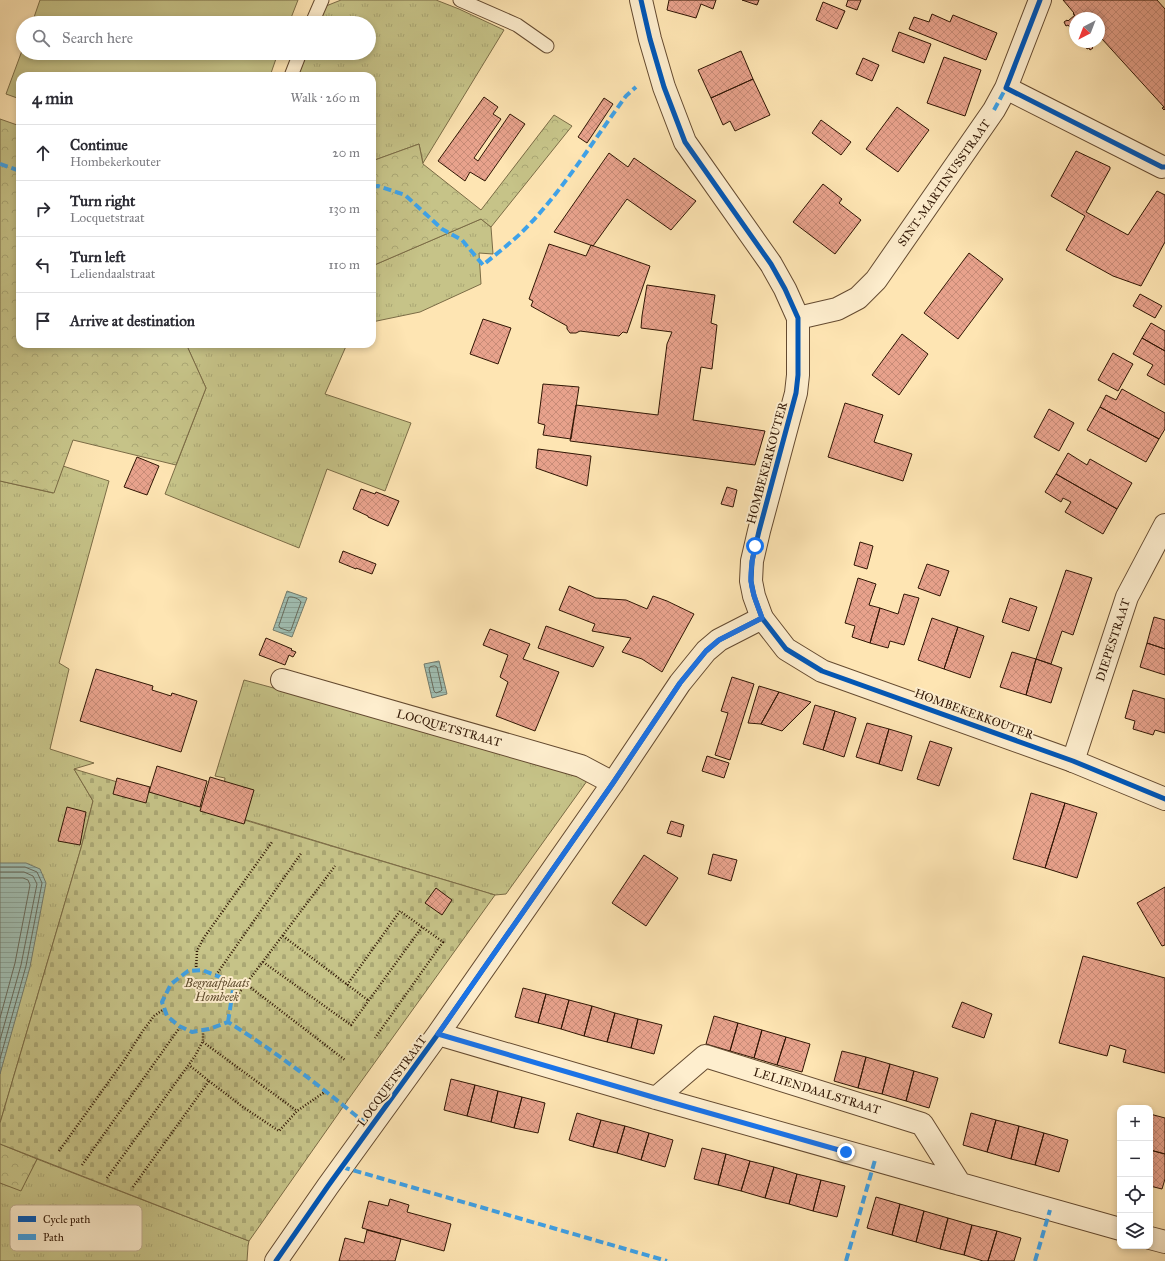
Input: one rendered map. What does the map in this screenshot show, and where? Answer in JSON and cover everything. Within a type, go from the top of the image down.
[{"type":"street","name":"HOMBEKERKOUTER","points":[[641,0],[650,39],[664,87],[685,142],[771,264],[785,289],[798,318],[798,375],[796,393],[752,561],[751,581],[754,596],[762,618],[786,649],[822,671],[1073,761],[1165,800]]},
{"type":"street","name":"SINT-MARTINUSSTRAAT","points":[[798,318],[837,309],[858,298],[876,280],[994,110],[1006,88],[1040,0]]},
{"type":"street","points":[[1006,88],[1162,167]]},
{"type":"street","name":"DIEPESTRAAT","points":[[1073,761],[1127,597],[1165,525]]},
{"type":"street","name":"LOCQUETSTRAAT","points":[[276,1261],[328,1186],[438,1034],[613,783],[680,683],[706,651],[719,640],[762,618]]},
{"type":"street","name":"LOCQUETSTRAAT","points":[[282,680],[581,766],[613,783]]},
{"type":"street","points":[[438,1034],[656,1098],[1117,1228]]},
{"type":"street","name":"LELIENDAALSTRAAT","points":[[656,1098],[704,1056],[922,1124],[960,1184]]},
{"type":"street","points":[[1153,1239],[1165,1242]]},
{"type":"lane","points":[[315,16],[322,0]]},
{"type":"lane","points":[[460,0],[517,24],[547,46]]},
{"type":"lane","points":[[293,72],[297,60]]},
{"type":"path","points":[[196,970],[197,951],[203,939],[272,842]]},
{"type":"path","points":[[216,975],[302,852]]},
{"type":"path","points":[[233,995],[239,993],[335,866]]},
{"type":"path","points":[[347,985],[400,911],[443,942],[375,1038]]},
{"type":"path","points":[[263,962],[351,1026],[422,927]]},
{"type":"path","points":[[283,936],[369,1000]]},
{"type":"path","points":[[246,984],[345,1060]]},
{"type":"path","points":[[59,1151],[125,1059],[142,1032],[154,1016],[164,1009]]},
{"type":"path","points":[[82,1165],[180,1027]]},
{"type":"path","points":[[107,1178],[195,1056],[203,1042],[203,1030]]},
{"type":"path","points":[[203,1042],[297,1111]]},
{"type":"path","points":[[189,1065],[243,1107],[279,1131],[297,1111],[326,1091]]},
{"type":"path","points":[[133,1187],[206,1086],[208,1080]]},
{"type":"green space","points":[[40,0],[298,0],[292,16],[34,16]]},
{"type":"green space","points":[[341,0],[436,0],[504,30],[423,163],[419,144],[376,160],[376,72],[300,72],[304,60],[376,60],[376,16],[322,16],[326,6]]},
{"type":"green space","points":[[19,60],[276,60],[271,72],[16,72],[16,98],[6,94]]},
{"type":"green space","points":[[554,115],[572,126],[491,227],[481,219],[376,264],[376,160],[419,144],[423,164],[481,210]]},
{"type":"green space","points":[[0,119],[16,125],[16,348],[188,348],[206,388],[176,465],[73,440],[54,493],[0,481]]},
{"type":"green space","points":[[481,219],[491,227],[493,254],[479,253],[481,284],[420,312],[376,321],[376,264]]},
{"type":"green space","points":[[188,348],[345,348],[325,394],[411,423],[385,491],[327,469],[299,548],[165,494],[206,388]]},
{"type":"green space","points":[[63,466],[109,481],[59,663],[69,669],[50,749],[94,763],[74,769],[93,801],[81,848],[0,1123],[0,481],[53,493]]},
{"type":"green space","points":[[244,680],[592,774],[506,894],[495,895],[220,812],[225,778],[215,776]]},
{"type":"green space","name":"Begraafplaats Hombeek","points":[[74,769],[495,895],[249,1241],[0,1144],[0,1123],[81,848],[93,801]]},
{"type":"green space","points":[[0,1144],[37,1159],[21,1191],[0,1183]]},
{"type":"green space","points":[[37,1159],[249,1241],[247,1261],[0,1261],[0,1183],[21,1190]]},
{"type":"water","points":[[287,591],[307,598],[292,637],[273,630]]},
{"type":"water","points":[[439,661],[447,694],[432,698],[424,664]]},
{"type":"water","points":[[0,863],[26,863],[40,869],[46,883],[30,967],[0,1074]]},
{"type":"building","points":[[669,0],[716,0],[713,9],[701,4],[696,18],[667,10]]},
{"type":"building","points":[[742,0],[759,0],[757,5]]},
{"type":"building","points":[[848,0],[861,0],[857,10],[846,6]]},
{"type":"building","points":[[1063,0],[1157,0],[1165,9],[1164,110],[1162,108],[1164,107],[1105,42],[1105,12],[1073,12]]},
{"type":"building","points":[[823,2],[845,11],[837,29],[816,20]]},
{"type":"building","points":[[932,14],[950,22],[953,15],[997,33],[986,60],[909,29],[914,17],[929,22]]},
{"type":"building","points":[[1067,20],[1069,20],[1069,26],[1066,26],[1064,22]]},
{"type":"building","points":[[899,32],[931,44],[924,63],[892,51]]},
{"type":"building","points":[[741,51],[753,79],[711,98],[698,70]]},
{"type":"building","points":[[944,57],[981,70],[965,116],[927,103]]},
{"type":"building","points":[[863,58],[879,65],[872,81],[856,74]]},
{"type":"building","points":[[753,79],[770,115],[735,131],[730,121],[723,125],[711,98]]},
{"type":"building","points":[[484,97],[498,107],[493,114],[501,119],[474,158],[478,161],[510,114],[525,124],[485,181],[470,172],[465,181],[438,161]]},
{"type":"building","points":[[604,98],[613,104],[587,143],[578,137]]},
{"type":"building","points":[[897,107],[929,130],[898,172],[866,149]]},
{"type":"building","points":[[821,120],[851,142],[841,155],[812,133]]},
{"type":"building","points":[[1076,151],[1110,167],[1086,212],[1128,235],[1157,191],[1165,195],[1165,242],[1141,286],[1113,276],[1066,250],[1085,216],[1051,196]]},
{"type":"building","points":[[609,153],[628,167],[634,158],[696,201],[671,230],[627,199],[593,246],[554,232]]},
{"type":"building","points":[[823,184],[842,199],[839,203],[861,220],[835,254],[793,222]]},
{"type":"building","points":[[549,244],[586,256],[591,245],[650,266],[627,333],[623,332],[619,336],[580,331],[570,333],[567,326],[531,306],[533,301],[529,299]]},
{"type":"building","points":[[969,253],[1003,279],[958,339],[924,313]]},
{"type":"building","points":[[647,285],[715,295],[711,323],[717,325],[712,369],[701,367],[693,420],[765,431],[755,465],[570,441],[576,405],[658,415],[667,344],[672,332],[641,328]]},
{"type":"building","points":[[1140,294],[1162,306],[1155,318],[1133,306]]},
{"type":"building","points":[[483,319],[511,328],[498,364],[470,354]]},
{"type":"building","points":[[1151,323],[1165,331],[1165,351],[1142,338]]},
{"type":"building","points":[[902,334],[928,354],[899,395],[872,375]]},
{"type":"building","points":[[1142,338],[1165,351],[1165,385],[1147,375],[1153,365],[1133,354]]},
{"type":"building","points":[[1113,353],[1133,364],[1118,391],[1098,380]]},
{"type":"building","points":[[543,384],[579,387],[571,439],[543,435],[545,425],[538,423]]},
{"type":"building","points":[[1122,389],[1165,413],[1165,429],[1159,439],[1100,407],[1106,395],[1116,400]]},
{"type":"building","points":[[845,403],[883,415],[874,442],[912,454],[903,481],[828,457]]},
{"type":"building","points":[[1100,407],[1159,439],[1146,462],[1087,430]]},
{"type":"building","points":[[1049,409],[1074,423],[1059,451],[1034,437]]},
{"type":"building","points":[[538,449],[591,456],[587,486],[536,468]]},
{"type":"building","points":[[1068,453],[1087,465],[1090,459],[1132,483],[1117,509],[1056,474]]},
{"type":"building","points":[[137,457],[159,466],[147,495],[124,487]]},
{"type":"building","points":[[1056,474],[1117,509],[1103,534],[1065,512],[1071,502],[1063,498],[1061,502],[1045,492]]},
{"type":"building","points":[[727,487],[737,490],[733,507],[721,504]]},
{"type":"building","points":[[361,489],[375,494],[376,492],[399,501],[388,526],[353,509]]},
{"type":"building","points":[[860,542],[873,546],[867,569],[854,565]]},
{"type":"building","points":[[343,551],[376,564],[372,574],[339,562]]},
{"type":"building","points":[[927,564],[949,571],[940,596],[918,588]]},
{"type":"building","points":[[1066,570],[1092,578],[1073,635],[1062,631],[1051,664],[1036,659]]},
{"type":"building","points":[[858,578],[876,584],[869,605],[880,608],[870,643],[852,637],[855,626],[845,623]]},
{"type":"building","points":[[569,586],[596,598],[626,600],[647,609],[653,596],[694,614],[662,672],[642,659],[622,652],[631,638],[592,631],[595,624],[559,610]]},
{"type":"building","points":[[904,594],[919,598],[904,645],[890,641],[888,648],[870,643],[880,608],[898,614]]},
{"type":"building","points":[[1010,598],[1037,607],[1029,631],[1002,622]]},
{"type":"building","points":[[1154,617],[1165,620],[1165,649],[1147,643]]},
{"type":"building","points":[[932,618],[958,627],[944,669],[918,660]]},
{"type":"building","points":[[546,626],[604,647],[593,667],[538,648]]},
{"type":"building","points":[[958,627],[984,636],[970,678],[944,669]]},
{"type":"building","points":[[490,629],[530,644],[523,659],[559,672],[535,731],[496,716],[508,682],[500,677],[508,655],[483,645]]},
{"type":"building","points":[[266,638],[296,652],[293,657],[289,655],[285,665],[259,655]]},
{"type":"building","points":[[1147,643],[1165,649],[1165,675],[1140,667]]},
{"type":"building","points":[[1012,652],[1036,659],[1026,695],[1000,687]]},
{"type":"building","points":[[1036,659],[1062,668],[1051,703],[1026,695]]},
{"type":"building","points":[[96,669],[153,686],[152,690],[171,696],[172,693],[197,701],[181,752],[80,721]]},
{"type":"building","points":[[732,677],[754,684],[730,760],[715,755],[728,713],[721,711]]},
{"type":"building","points":[[759,686],[779,692],[761,724],[748,723]]},
{"type":"building","points":[[1133,690],[1165,699],[1165,733],[1155,730],[1153,735],[1133,729],[1135,721],[1125,718]]},
{"type":"building","points":[[779,692],[811,702],[782,731],[761,724]]},
{"type":"building","points":[[815,705],[835,711],[823,750],[803,744]]},
{"type":"building","points":[[835,711],[856,718],[844,757],[823,750]]},
{"type":"building","points":[[867,723],[889,729],[879,764],[856,757]]},
{"type":"building","points":[[889,729],[912,736],[902,771],[879,764]]},
{"type":"building","points":[[930,741],[952,748],[939,786],[917,779]]},
{"type":"building","points":[[707,756],[729,763],[724,778],[702,771]]},
{"type":"building","points":[[157,766],[207,781],[200,807],[149,792]]},
{"type":"building","points":[[210,777],[254,790],[244,824],[200,811]]},
{"type":"building","points":[[117,778],[150,787],[146,803],[113,794]]},
{"type":"building","points":[[1031,793],[1065,803],[1045,868],[1013,859]]},
{"type":"building","points":[[1065,803],[1097,813],[1077,878],[1045,868]]},
{"type":"building","points":[[67,807],[86,812],[80,845],[58,841]]},
{"type":"building","points":[[671,821],[684,825],[681,837],[667,833]]},
{"type":"building","points":[[713,854],[737,860],[731,881],[708,874]]},
{"type":"building","points":[[644,855],[678,878],[646,926],[612,903]]},
{"type":"building","points":[[1165,887],[1165,945],[1162,946],[1137,903]]},
{"type":"building","points":[[436,888],[452,900],[442,915],[425,903]]},
{"type":"building","points":[[1083,956],[1165,978],[1165,1073],[1123,1062],[1126,1050],[1110,1045],[1107,1056],[1059,1043]]},
{"type":"building","points":[[523,988],[546,994],[538,1023],[515,1017]]},
{"type":"building","points":[[546,994],[569,1000],[561,1029],[538,1023]]},
{"type":"building","points":[[569,1000],[592,1006],[584,1036],[561,1029]]},
{"type":"building","points":[[962,1002],[992,1014],[984,1038],[952,1027]]},
{"type":"building","points":[[592,1006],[615,1013],[607,1042],[584,1036]]},
{"type":"building","points":[[615,1013],[638,1019],[631,1048],[607,1042]]},
{"type":"building","points":[[714,1016],[738,1023],[730,1051],[706,1044]]},
{"type":"building","points":[[638,1019],[662,1025],[654,1054],[631,1048]]},
{"type":"building","points":[[738,1023],[762,1030],[754,1058],[730,1051]]},
{"type":"building","points":[[762,1030],[786,1037],[777,1065],[754,1058]]},
{"type":"building","points":[[786,1037],[810,1044],[802,1072],[777,1065]]},
{"type":"building","points":[[842,1051],[866,1057],[858,1088],[834,1081]]},
{"type":"building","points":[[866,1057],[890,1064],[882,1094],[858,1088]]},
{"type":"building","points":[[890,1064],[914,1071],[906,1101],[882,1094]]},
{"type":"building","points":[[914,1071],[938,1078],[929,1108],[906,1101]]},
{"type":"building","points":[[451,1079],[475,1085],[467,1116],[444,1110]]},
{"type":"building","points":[[475,1085],[498,1091],[491,1122],[467,1116]]},
{"type":"building","points":[[498,1091],[522,1097],[514,1128],[491,1122]]},
{"type":"building","points":[[522,1097],[545,1103],[538,1133],[514,1128]]},
{"type":"building","points":[[577,1113],[601,1120],[593,1147],[569,1140]]},
{"type":"building","points":[[971,1113],[996,1120],[987,1152],[963,1145]]},
{"type":"building","points":[[1153,1115],[1165,1118],[1165,1154],[1153,1151]]},
{"type":"building","points":[[601,1120],[625,1126],[617,1153],[593,1147]]},
{"type":"building","points":[[996,1120],[1019,1126],[1011,1159],[987,1152]]},
{"type":"building","points":[[625,1126],[649,1133],[641,1160],[617,1153]]},
{"type":"building","points":[[1019,1126],[1044,1133],[1035,1165],[1011,1159]]},
{"type":"building","points":[[649,1133],[673,1140],[665,1167],[641,1160]]},
{"type":"building","points":[[1044,1133],[1068,1140],[1059,1172],[1035,1165]]},
{"type":"building","points":[[702,1148],[726,1154],[718,1185],[694,1179]]},
{"type":"building","points":[[1153,1151],[1165,1154],[1165,1179],[1162,1189],[1153,1187]]},
{"type":"building","points":[[726,1154],[750,1161],[741,1191],[718,1185]]},
{"type":"building","points":[[750,1161],[774,1167],[765,1198],[741,1191]]},
{"type":"building","points":[[774,1167],[797,1174],[789,1204],[765,1198]]},
{"type":"building","points":[[797,1174],[821,1180],[813,1211],[789,1204]]},
{"type":"building","points":[[821,1180],[845,1186],[837,1217],[813,1211]]},
{"type":"building","points":[[876,1197],[900,1204],[892,1235],[867,1228]]},
{"type":"building","points":[[390,1199],[409,1205],[407,1212],[451,1224],[444,1251],[362,1228],[369,1201],[388,1206]]},
{"type":"building","points":[[900,1204],[924,1211],[916,1242],[892,1235]]},
{"type":"building","points":[[924,1211],[948,1218],[940,1249],[916,1242]]},
{"type":"building","points":[[948,1218],[972,1225],[964,1255],[940,1249]]},
{"type":"building","points":[[972,1225],[997,1231],[988,1261],[983,1261],[964,1255]]},
{"type":"building","points":[[367,1230],[401,1239],[395,1261],[339,1261],[345,1238],[364,1243]]},
{"type":"building","points":[[997,1231],[1021,1238],[1014,1261],[988,1261]]},
{"type":"marked path","points":[[994,110],[1007,86]]},
{"type":"marked path","points":[[376,186],[405,195],[442,229],[462,240],[483,265],[520,234],[535,219],[576,167],[626,96],[636,87]]},
{"type":"marked path","points":[[0,164],[16,170]]},
{"type":"marked path","points":[[228,1022],[233,990],[220,977],[202,970],[188,971],[171,984],[162,1002],[167,1016],[179,1026],[192,1032],[209,1029],[228,1022],[301,1072],[371,1128]]},
{"type":"marked path","points":[[846,1261],[875,1160]]},
{"type":"marked path","points":[[342,1167],[667,1261]]},
{"type":"marked path","points":[[1035,1261],[1050,1210]]},
{"type":"cycle path","points":[[641,0],[650,39],[664,87],[685,142],[771,264],[785,289],[798,318],[798,375],[796,393],[752,561],[751,581],[754,596],[762,618],[786,649],[822,671],[1073,761],[1165,799]]},
{"type":"cycle path","points":[[1040,0],[1006,88],[1162,167],[1165,167]]},
{"type":"cycle path","points":[[276,1261],[328,1186],[438,1034],[613,783],[680,683],[706,651],[719,640],[762,618]]},
{"type":"route","points":[[755,546],[752,561],[751,581],[754,596],[762,618],[719,640],[706,651],[680,683],[613,783],[438,1034],[846,1152]]}]
